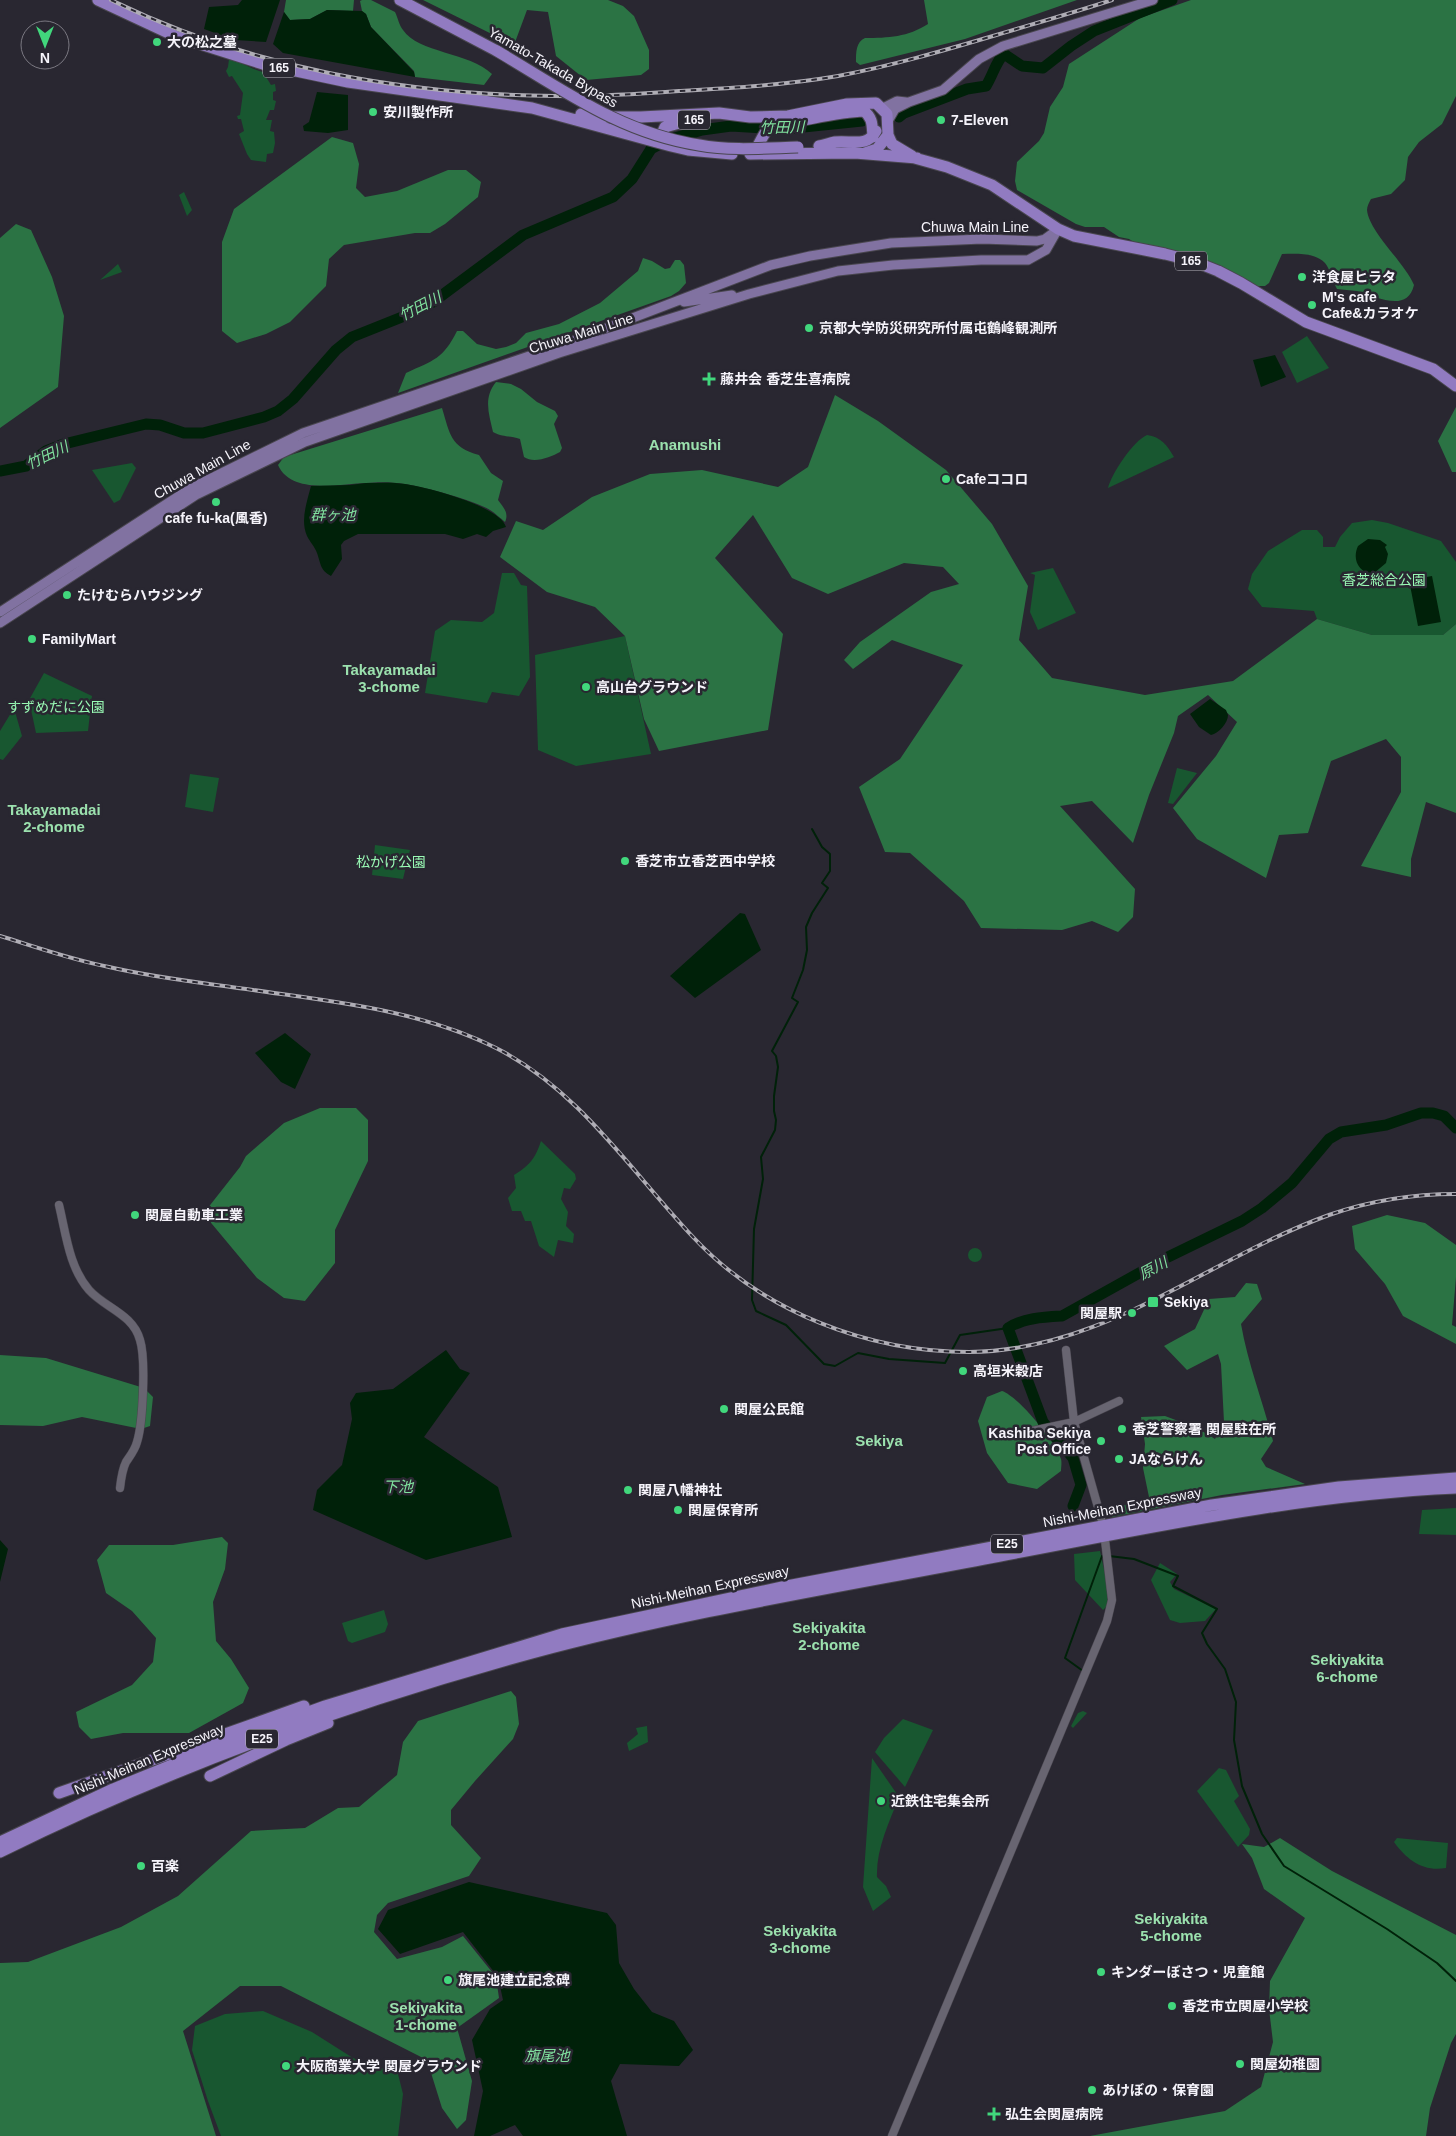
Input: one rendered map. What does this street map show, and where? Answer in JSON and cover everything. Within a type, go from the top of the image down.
[{"type":"highway","name":"165","points":[[98,0],[175,36],[263,64],[348,82],[544,111],[671,146],[715,153],[753,154],[870,153],[877,149],[917,158],[947,167],[992,185],[1058,229],[1074,236],[1174,256],[1218,271],[1241,282],[1306,322],[1433,368],[1456,386]]},
{"type":"highway","name":"Yamato-Takada Bypass","points":[[400,0],[497,51],[575,99],[639,130],[700,146],[746,148],[818,146],[877,149]]},
{"type":"highway","name":"165","points":[[471,99],[536,105],[596,117],[719,114],[750,117]]},
{"type":"highway","name":"165","points":[[671,146],[662,140],[661,136],[664,127],[687,120],[788,116],[847,104],[876,103],[883,108]]},
{"type":"highway","points":[[877,149],[888,135],[888,121],[883,108]]},
{"type":"highway","points":[[818,146],[835,142],[863,143],[873,137],[883,108]]},
{"type":"highway","points":[[753,154],[768,128],[851,111],[864,110],[870,115],[873,137]]},
{"type":"highway","name":"165","points":[[888,135],[892,144],[917,158]]},
{"type":"highway","name":"165","points":[[855,153],[917,158]]},
{"type":"highway","name":"Nishi-Meihan Expressway","points":[[0,1842],[165,1767],[325,1706],[694,1604],[1212,1505],[1339,1487],[1456,1478]]},
{"type":"highway","name":"Nishi-Meihan Expressway","points":[[564,1639],[1212,1516],[1341,1498],[1456,1488]]},
{"type":"highway","name":"Nishi-Meihan Expressway","points":[[0,1852],[122,1796],[245,1745],[530,1648]]},
{"type":"highway","points":[[210,1776],[286,1740],[388,1700],[392,1694]]},
{"type":"highway","points":[[59,1793],[314,1702],[325,1706]]},
{"type":"main road","points":[[888,121],[895,109],[943,90],[979,59],[1004,46],[1153,0]]},
{"type":"main road","points":[[883,108],[897,102],[909,102]]},
{"type":"main road","name":"Chuwa Main Line","points":[[0,623],[196,495],[304,442],[559,353],[749,294],[838,271],[893,264],[1028,260],[1046,250],[1058,229]]},
{"type":"main road","name":"Chuwa Main Line","points":[[0,612],[191,488],[303,434],[570,342],[771,265],[810,256],[891,243],[982,238],[1038,241],[1045,239],[1058,229]]},
{"type":"main road","points":[[666,304],[744,292],[749,294]]},
{"type":"street","points":[[59,1205],[76,1271],[90,1292],[125,1317],[134,1327],[140,1338],[143,1359],[139,1435],[134,1450],[124,1467],[120,1488]]},
{"type":"street","points":[[1066,1350],[1074,1422],[1101,1518]]},
{"type":"street","points":[[1032,1431],[1074,1422],[1119,1401]]},
{"type":"street","points":[[892,2136],[1048,1758],[1078,1693],[1107,1621],[1112,1600],[1105,1540]]},
{"type":"green space","points":[[286,0],[354,0],[353,11],[327,10],[310,19],[290,20],[284,12]]},
{"type":"green space","points":[[371,0],[395,12],[400,26],[410,38],[470,61],[492,74],[484,85],[415,77],[414,71],[371,27],[366,14],[362,11],[360,1]]},
{"type":"green space","points":[[423,0],[608,0],[623,6],[634,16],[649,50],[649,69],[641,75],[586,80],[556,56],[548,12],[527,10],[514,45]]},
{"type":"green space","points":[[924,0],[1077,0],[965,39],[860,65],[856,62],[858,45],[865,38],[898,36],[913,32],[928,24]]},
{"type":"green space","points":[[1191,0],[1456,0],[1456,96],[1442,124],[1419,142],[1408,157],[1405,180],[1391,194],[1371,199],[1367,209],[1369,219],[1380,238],[1403,267],[1414,285],[1410,294],[1405,299],[1390,301],[1357,291],[1337,289],[1325,263],[1321,259],[1305,254],[1282,254],[1269,283],[1265,286],[1256,286],[1137,244],[1129,239],[1119,237],[1104,227],[1085,227],[1076,224],[1017,190],[1015,181],[1017,162],[1039,141],[1044,133],[1050,107],[1063,87],[1069,64],[1140,18]]},
{"type":"green space","points":[[229,59],[263,72],[271,85],[275,84],[276,91],[273,92],[273,100],[276,101],[274,110],[270,110],[266,120],[272,120],[270,131],[274,132],[275,143],[273,153],[267,154],[266,162],[251,160],[239,134],[244,131],[241,119],[238,119],[237,116],[240,115],[243,93],[232,76],[229,77],[226,71]]},
{"type":"green space","points":[[332,137],[353,143],[359,164],[356,188],[365,197],[397,191],[448,170],[466,170],[481,182],[478,197],[445,224],[430,233],[415,233],[344,245],[329,259],[326,286],[290,322],[266,334],[237,343],[222,331],[222,242],[234,209]]},
{"type":"green space","points":[[184,192],[192,210],[187,216],[179,195]]},
{"type":"green space","points":[[16,224],[31,230],[52,277],[64,316],[58,387],[0,428],[0,238]]},
{"type":"green space","points":[[643,258],[665,269],[670,268],[675,260],[680,260],[684,265],[686,283],[671,296],[398,393],[406,373],[437,358],[447,348],[457,331],[463,331],[477,344],[496,349],[506,347],[516,343],[526,333],[559,324],[600,303],[638,271]]},
{"type":"green space","points":[[118,264],[122,272],[100,280]]},
{"type":"green space","points":[[1307,336],[1329,368],[1297,383],[1282,352]]},
{"type":"green space","points":[[496,382],[511,384],[521,389],[537,402],[555,411],[558,416],[554,424],[562,448],[560,452],[542,459],[528,459],[524,457],[520,439],[493,432],[488,400],[489,394]]},
{"type":"green space","points":[[835,395],[878,421],[946,470],[992,524],[1028,586],[1019,640],[1052,678],[1145,695],[1233,681],[1317,619],[1372,635],[1443,635],[1456,624],[1456,813],[1426,802],[1411,859],[1411,877],[1361,866],[1401,792],[1401,757],[1386,739],[1331,761],[1308,833],[1279,835],[1266,878],[1197,839],[1173,808],[1216,756],[1237,722],[1208,695],[1178,716],[1174,733],[1149,795],[1133,843],[1092,801],[1060,806],[1135,889],[1133,917],[1118,932],[1092,921],[1062,930],[981,928],[964,901],[910,853],[885,852],[859,787],[900,759],[963,665],[892,640],[853,669],[844,660],[860,642],[931,592],[959,584],[943,567],[904,563],[828,594],[792,578],[753,515],[715,558],[783,634],[768,730],[659,751],[644,719],[625,636],[595,607],[547,592],[500,557],[516,521],[543,530],[592,497],[650,474],[702,470],[778,487],[808,467]]},
{"type":"green space","points":[[1456,407],[1456,472],[1452,472],[1438,441]]},
{"type":"green space","points":[[442,408],[450,432],[457,443],[469,452],[479,455],[491,473],[503,481],[498,500],[506,513],[505,522],[483,506],[436,491],[391,483],[317,486],[294,481],[284,474],[278,465],[284,457]]},
{"type":"green space","points":[[1147,435],[1163,442],[1174,457],[1108,488],[1124,458],[1141,438]]},
{"type":"green space","points":[[132,463],[136,468],[120,500],[114,503],[92,470]]},
{"type":"green space","name":"香芝総合公園","points":[[1372,520],[1388,523],[1441,541],[1456,562],[1456,624],[1443,635],[1408,639],[1372,635],[1317,619],[1314,611],[1262,607],[1248,589],[1252,574],[1268,551],[1302,530],[1317,530],[1323,537],[1323,547],[1335,547],[1340,537],[1352,523]]},
{"type":"green space","points":[[1053,568],[1076,613],[1038,630],[1030,612],[1035,575],[1030,573]]},
{"type":"green space","points":[[502,573],[514,573],[521,585],[527,586],[530,677],[519,696],[492,692],[487,703],[425,693],[435,631],[451,620],[482,622],[494,613]]},
{"type":"green space","name":"高山台グラウンド","points":[[625,636],[651,754],[576,766],[538,750],[535,655]]},
{"type":"green space","name":"すずめだに公園","points":[[44,673],[92,696],[88,731],[36,733],[29,700]]},
{"type":"green space","points":[[14,708],[22,736],[3,760],[0,759],[0,731]]},
{"type":"green space","points":[[1177,768],[1197,773],[1173,804],[1168,803]]},
{"type":"green space","points":[[190,774],[219,778],[213,812],[185,807]]},
{"type":"green space","name":"松かげ公園","points":[[375,845],[410,850],[403,879],[372,875]]},
{"type":"green space","points":[[320,1108],[356,1108],[368,1120],[368,1161],[335,1230],[335,1263],[305,1301],[284,1298],[257,1278],[207,1218],[207,1209],[240,1167],[246,1156],[284,1123]]},
{"type":"green space","points":[[541,1141],[575,1174],[576,1179],[570,1189],[564,1188],[561,1199],[568,1212],[566,1226],[574,1234],[573,1243],[558,1240],[554,1257],[539,1246],[531,1221],[525,1221],[521,1211],[512,1211],[508,1198],[516,1188],[514,1175],[531,1161]]},
{"type":"green space","points":[[1387,1215],[1425,1223],[1456,1245],[1456,1277],[1452,1325],[1456,1327],[1456,1344],[1403,1316],[1385,1284],[1355,1249],[1352,1226]]},
{"type":"green space","points":[[972,1248],[978,1248],[982,1255],[978,1262],[972,1262],[968,1258],[968,1252]]},
{"type":"green space","points":[[1246,1283],[1257,1284],[1262,1299],[1241,1324],[1273,1441],[1261,1459],[1266,1467],[1305,1484],[1222,1495],[1112,1517],[1113,1509],[1149,1497],[1143,1468],[1145,1444],[1141,1417],[1165,1416],[1197,1428],[1215,1439],[1224,1422],[1221,1364],[1218,1354],[1187,1370],[1164,1346],[1195,1329],[1209,1299],[1235,1297]]},
{"type":"green space","points":[[0,1355],[46,1358],[144,1388],[153,1397],[150,1426],[141,1429],[82,1417],[43,1426],[0,1425]]},
{"type":"green space","points":[[1002,1391],[1017,1401],[1036,1420],[1058,1451],[1061,1459],[1061,1471],[1037,1489],[1008,1483],[987,1453],[978,1421],[987,1397]]},
{"type":"green space","points":[[1456,1508],[1456,1535],[1419,1534],[1422,1510]]},
{"type":"green space","points":[[222,1537],[228,1543],[225,1569],[213,1602],[216,1641],[231,1659],[249,1688],[243,1703],[189,1733],[123,1733],[91,1739],[79,1727],[76,1712],[132,1685],[153,1662],[156,1638],[132,1611],[106,1593],[97,1560],[109,1545],[173,1545]]},
{"type":"green space","points":[[1100,1551],[1107,1583],[1108,1605],[1103,1610],[1075,1580],[1074,1554]]},
{"type":"green space","points":[[1160,1563],[1177,1574],[1170,1582],[1174,1589],[1216,1609],[1205,1621],[1180,1623],[1170,1620],[1151,1580]]},
{"type":"green space","points":[[384,1610],[388,1624],[385,1632],[352,1643],[348,1641],[342,1623]]},
{"type":"green space","points":[[511,1691],[516,1697],[519,1724],[513,1739],[451,1810],[451,1825],[481,1858],[469,1876],[388,1903],[377,1915],[374,1932],[397,1959],[442,1947],[463,1936],[496,1977],[499,1998],[457,2028],[472,2081],[466,2120],[457,2129],[442,2108],[427,2060],[281,1986],[240,1986],[183,2031],[216,2136],[0,2136],[0,1963],[28,1962],[121,1927],[178,1896],[251,1831],[305,1828],[338,1808],[359,1807],[397,1775],[403,1742],[418,1721]]},
{"type":"green space","points":[[1083,1711],[1087,1713],[1073,1728],[1071,1726],[1078,1713]]},
{"type":"green space","points":[[903,1719],[933,1730],[905,1787],[875,1752],[884,1738]]},
{"type":"green space","points":[[647,1726],[648,1742],[629,1751],[627,1743],[638,1734],[636,1728]]},
{"type":"green space","points":[[872,1758],[899,1797],[884,1836],[877,1867],[877,1877],[886,1886],[891,1897],[873,1911],[863,1887]]},
{"type":"green space","points":[[1219,1768],[1226,1770],[1239,1796],[1234,1801],[1250,1829],[1249,1835],[1238,1847],[1197,1791]]},
{"type":"green space","points":[[1280,1838],[1332,1871],[1456,1935],[1456,2034],[1451,2043],[1430,2108],[1426,2136],[1090,2136],[1225,2111],[1261,2087],[1273,2042],[1269,2009],[1270,1981],[1305,1918],[1264,1889],[1252,1858],[1242,1844],[1264,1847]]},
{"type":"green space","points":[[1397,1838],[1448,1843],[1446,1868],[1430,1868],[1416,1863],[1404,1854],[1394,1842]]},
{"type":"green space","name":"大阪商業大学 関屋グラウンド","points":[[263,2011],[312,2032],[353,2058],[398,2074],[403,2094],[398,2136],[221,2136],[192,2050],[195,2026],[225,2014]]},
{"type":"water","points":[[242,0],[280,0],[266,42],[235,40],[204,29],[209,7],[238,5]]},
{"type":"water","points":[[327,10],[362,11],[366,14],[371,27],[414,72],[415,77],[283,53],[273,44],[284,12],[290,20],[310,19]]},
{"type":"water","points":[[317,92],[348,95],[348,130],[328,133],[304,131],[303,126],[309,122]]},
{"type":"water","points":[[1275,355],[1286,377],[1261,387],[1253,360]]},
{"type":"water","name":"群ヶ池","points":[[366,483],[405,484],[445,493],[491,512],[501,519],[506,527],[493,531],[486,537],[477,534],[463,539],[445,534],[358,534],[344,541],[341,545],[342,559],[331,576],[327,574],[320,564],[316,551],[305,530],[305,511],[311,486]]},
{"type":"water","points":[[1368,539],[1380,540],[1387,545],[1385,547],[1388,554],[1386,563],[1373,574],[1363,571],[1356,560],[1358,546]]},
{"type":"water","points":[[1432,576],[1441,622],[1418,626],[1409,580]]},
{"type":"water","points":[[1210,699],[1226,710],[1228,715],[1223,727],[1211,735],[1199,727],[1190,714]]},
{"type":"water","points":[[740,913],[745,914],[761,950],[695,998],[670,976]]},
{"type":"water","points":[[285,1033],[311,1054],[295,1089],[281,1082],[255,1053]]},
{"type":"water","name":"下池","points":[[446,1350],[460,1369],[470,1373],[424,1437],[498,1487],[512,1537],[426,1560],[313,1510],[317,1490],[342,1465],[352,1419],[350,1403],[356,1393],[393,1389]]},
{"type":"water","points":[[0,1540],[8,1549],[0,1582]]},
{"type":"water","name":"旗尾池","points":[[469,1882],[607,1913],[616,1925],[619,1963],[634,1989],[652,2012],[674,2021],[693,2050],[679,2066],[620,2064],[611,2081],[627,2136],[523,2136],[515,2125],[490,2136],[474,2136],[483,2091],[472,2040],[490,2009],[503,2000],[498,1977],[463,1932],[400,1954],[378,1929],[388,1910]]},
{"type":"waterway","name":"竹田川","points":[[899,117],[904,113],[967,89],[986,86],[1004,54],[1022,66],[1043,68],[1094,31],[1172,0]]},
{"type":"waterway","name":"竹田川","points":[[0,471],[26,466],[46,451],[64,444],[146,424],[160,425],[184,433],[203,433],[264,417],[278,411],[293,399],[336,350],[352,337],[433,302],[523,235],[613,197],[632,179],[651,149],[668,140],[702,130],[731,126],[784,129],[862,121]]},
{"type":"waterway","points":[[812,829],[822,847],[830,854],[830,871],[822,883],[828,888],[812,913],[806,927],[807,950],[803,970],[792,998],[798,1002],[772,1051],[776,1056],[778,1067],[774,1096],[776,1120],[775,1130],[761,1157],[763,1179],[754,1229],[752,1300],[756,1311],[786,1325],[824,1364],[835,1366],[858,1353],[889,1359],[945,1363],[960,1335],[1008,1328]]},
{"type":"waterway","name":"原川","points":[[1073,1506],[1081,1485],[1073,1458],[1043,1422],[1008,1328],[1027,1320],[1062,1316],[1168,1257],[1242,1221],[1262,1208],[1292,1183],[1329,1139],[1341,1132],[1386,1125],[1421,1113],[1433,1113],[1444,1116],[1456,1128]]},
{"type":"waterway","points":[[1083,1671],[1065,1658],[1102,1556],[1104,1556]]},
{"type":"waterway","points":[[1109,1556],[1134,1559],[1178,1576],[1173,1586],[1217,1609],[1202,1633],[1207,1644],[1225,1669],[1236,1702],[1234,1740],[1242,1786],[1262,1834],[1284,1866],[1387,1929],[1437,1963],[1456,1981]]},
{"type":"railway","points":[[111,0],[163,23],[217,43],[272,60],[328,73],[442,90],[571,96],[618,95],[739,87],[799,82],[838,76],[936,53],[1112,0]]},
{"type":"railway","points":[[0,936],[68,957],[127,971],[377,1009],[438,1025],[496,1048],[526,1065],[578,1109],[602,1133],[693,1237],[751,1287],[819,1323],[893,1345],[969,1352],[1019,1348],[1065,1336],[1111,1320],[1284,1233],[1329,1215],[1391,1199],[1456,1194]]},
{"type":"place","name":"大の松之墓","points":[[157,42]]},
{"type":"place","name":"安川製作所","points":[[373,112]]},
{"type":"place","name":"7-Eleven","points":[[941,120]]},
{"type":"place","name":"洋食屋ヒラタ","points":[[1302,277]]},
{"type":"place","name":"M's cafe Cafe&カラオケ","points":[[1312,305]]},
{"type":"place","name":"京都大学防災研究所付属屯鶴峰観測所","points":[[809,328]]},
{"type":"place","name":"藤井会 香芝生喜病院","points":[[709,379]]},
{"type":"place","name":"Cafeココロ","points":[[946,479]]},
{"type":"place","name":"cafe fu-ka(風香)","points":[[216,502]]},
{"type":"place","name":"たけむらハウジング","points":[[67,595]]},
{"type":"place","name":"FamilyMart","points":[[32,639]]},
{"type":"place","name":"高山台グラウンド","points":[[586,687]]},
{"type":"place","name":"香芝市立香芝西中学校","points":[[625,861]]},
{"type":"place","name":"関屋自動車工業","points":[[135,1215]]},
{"type":"place","name":"Sekiya","points":[[1153,1302]]},
{"type":"place","name":"関屋駅","points":[[1132,1313]]},
{"type":"place","name":"高垣米穀店","points":[[963,1371]]},
{"type":"place","name":"関屋公民館","points":[[724,1409]]},
{"type":"place","name":"香芝警察署 関屋駐在所","points":[[1122,1429]]},
{"type":"place","name":"Kashiba Sekiya Post Office","points":[[1101,1441]]},
{"type":"place","name":"JAならけん","points":[[1119,1459]]},
{"type":"place","name":"関屋八幡神社","points":[[628,1490]]},
{"type":"place","name":"関屋保育所","points":[[678,1510]]},
{"type":"place","name":"近鉄住宅集会所","points":[[881,1801]]},
{"type":"place","name":"百楽","points":[[141,1866]]},
{"type":"place","name":"キンダーぼさつ・児童館","points":[[1101,1972]]},
{"type":"place","name":"旗尾池建立記念碑","points":[[448,1980]]},
{"type":"place","name":"香芝市立関屋小学校","points":[[1172,2006]]},
{"type":"place","name":"関屋幼稚園","points":[[1240,2064]]},
{"type":"place","name":"大阪商業大学 関屋グラウンド","points":[[286,2066]]},
{"type":"place","name":"あけぼの・保育園","points":[[1092,2090]]},
{"type":"place","name":"弘生会関屋病院","points":[[994,2114]]},
{"type":"district","name":"Anamushi","points":[[685,444]]},
{"type":"district","name":"Takayamadai 3-chome","points":[[389,678]]},
{"type":"district","name":"Takayamadai 2-chome","points":[[54,818]]},
{"type":"district","name":"Sekiya","points":[[879,1440]]},
{"type":"district","name":"Sekiyakita 2-chome","points":[[829,1636]]},
{"type":"district","name":"Sekiyakita 6-chome","points":[[1347,1668]]},
{"type":"district","name":"Sekiyakita 5-chome","points":[[1171,1926]]},
{"type":"district","name":"Sekiyakita 3-chome","points":[[800,1938]]},
{"type":"district","name":"Sekiyakita 1-chome","points":[[426,2016]]}]
